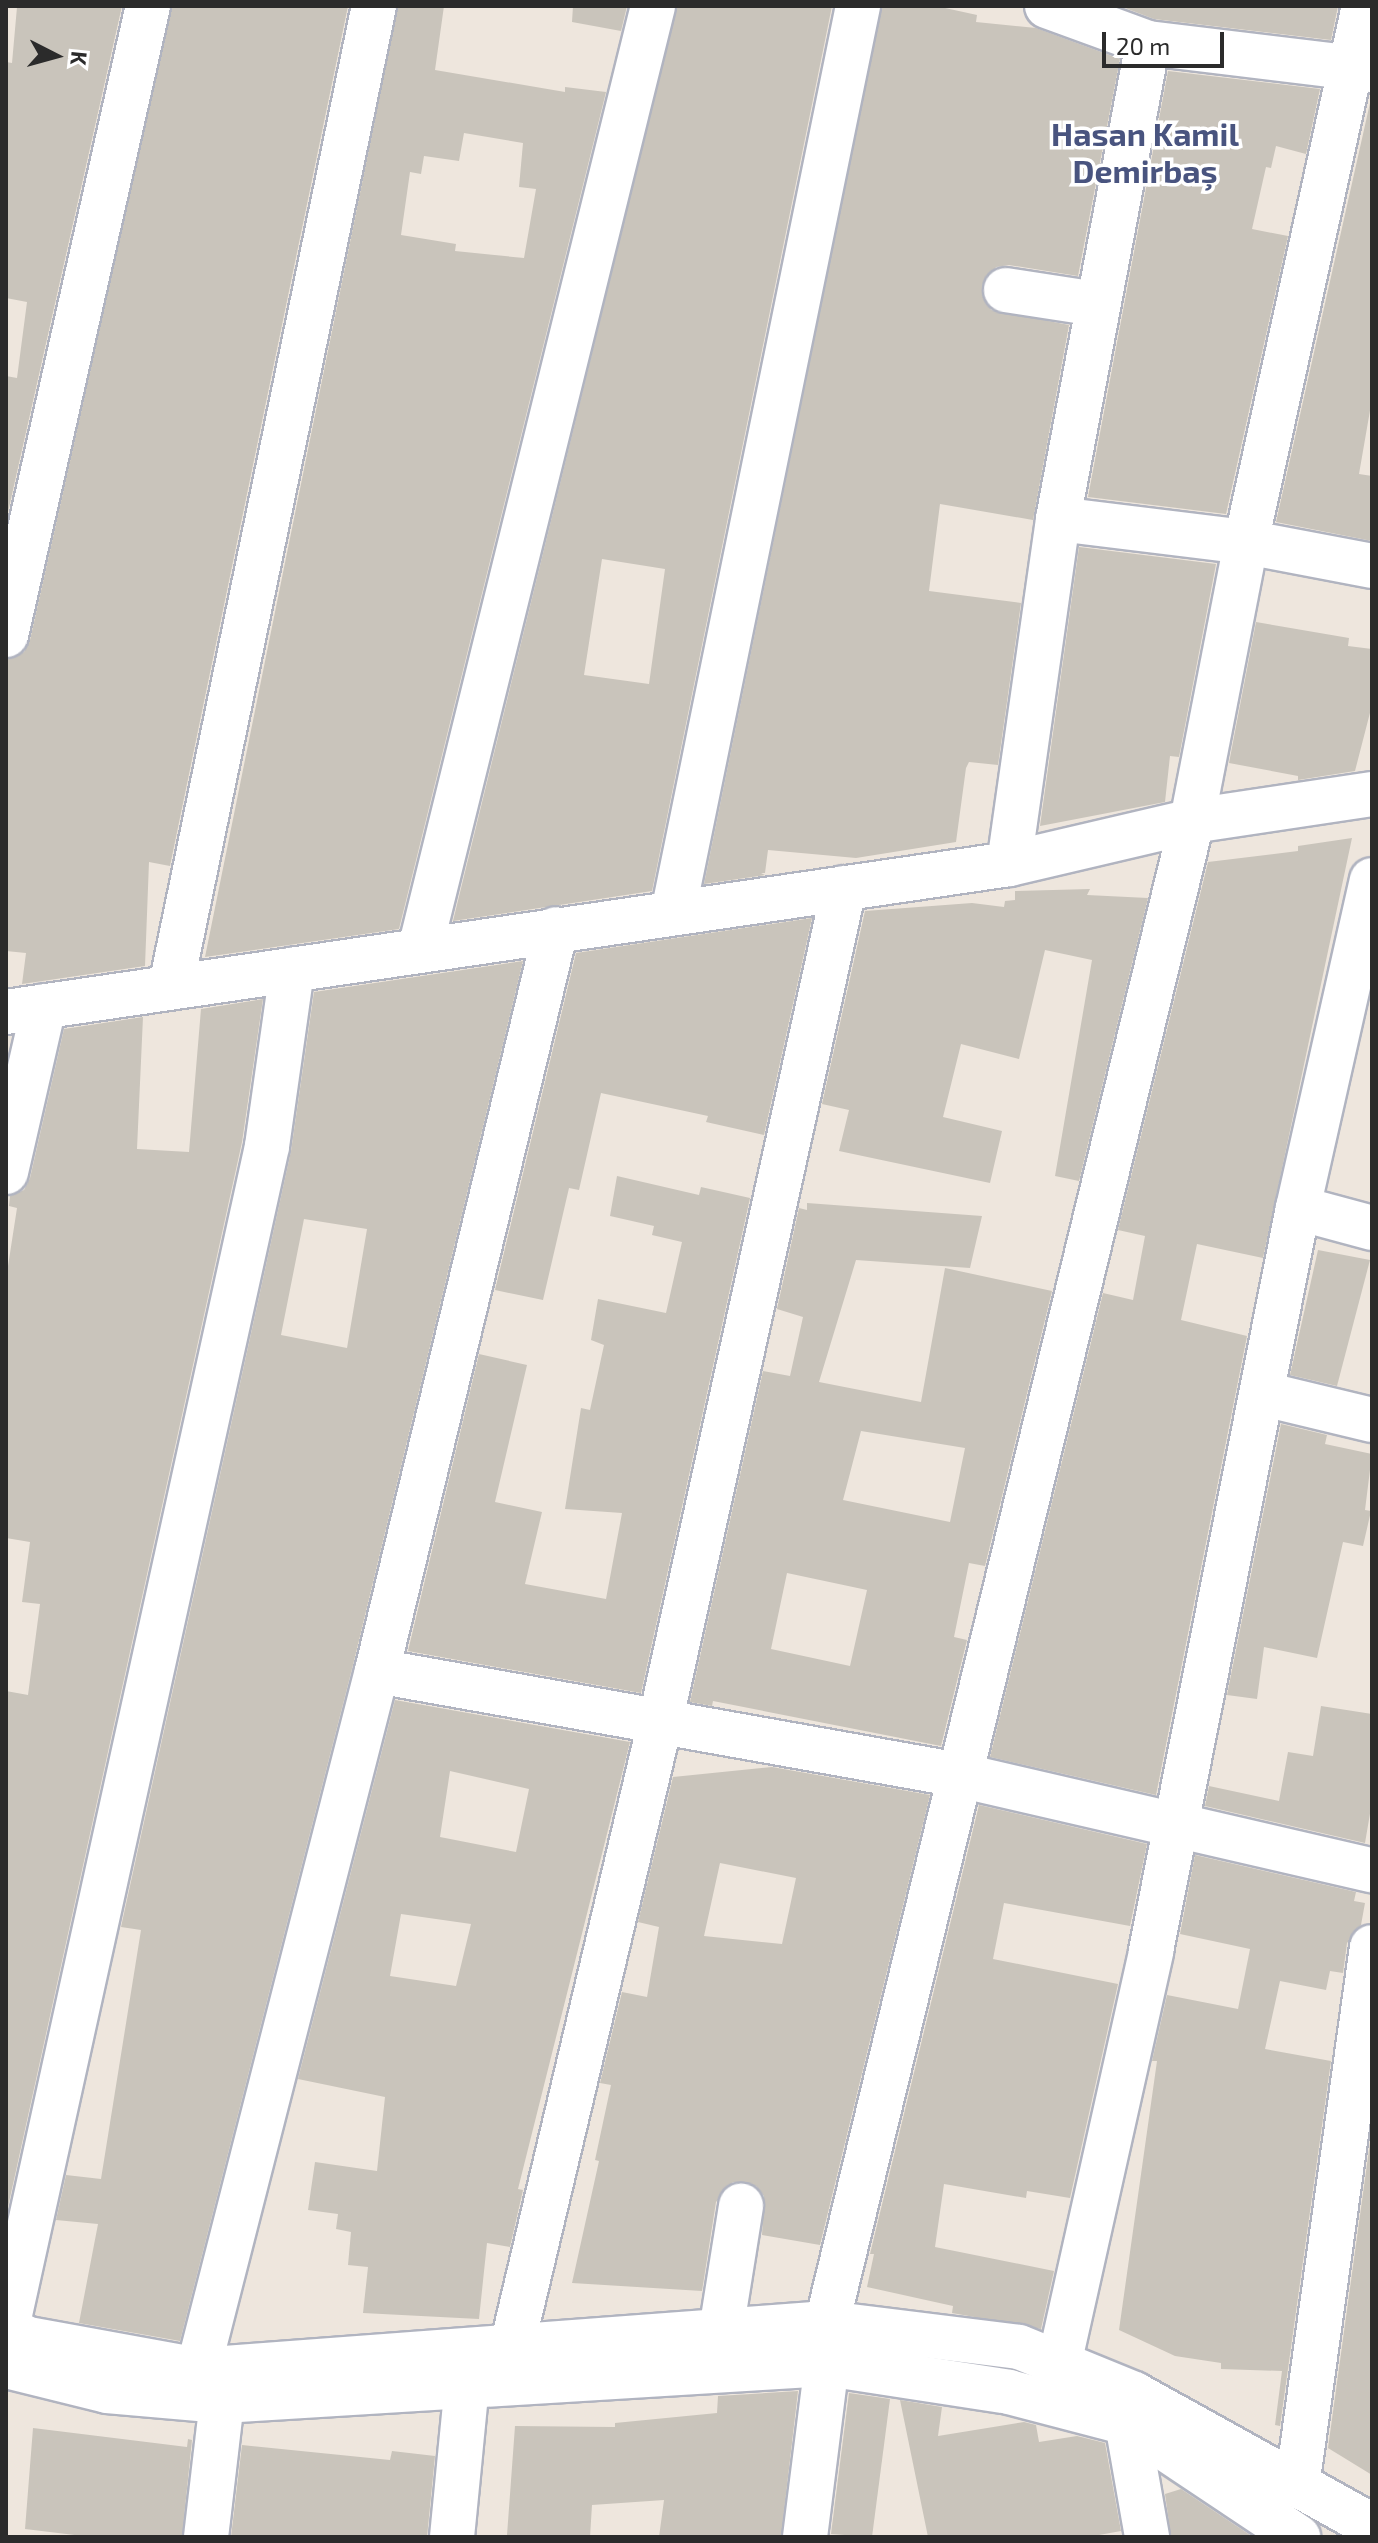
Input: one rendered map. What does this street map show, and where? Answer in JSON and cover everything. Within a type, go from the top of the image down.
[{"type":"street","points":[[6,635],[148,6]]},
{"type":"street","points":[[171,986],[374,6]]},
{"type":"street","points":[[420,949],[653,6]]},
{"type":"street","points":[[673,913],[858,6]]},
{"type":"street","points":[[805,2537],[827,2343],[959,1775],[1192,821],[1246,542],[1360,69],[1364,6]]},
{"type":"street","points":[[1052,7],[1148,43],[1360,69]]},
{"type":"street","points":[[1009,864],[1058,519],[1096,304],[1148,43]]},
{"type":"street","points":[[1006,290],[1096,304]]},
{"type":"street","points":[[1058,519],[1246,542],[1372,566]]},
{"type":"street","points":[[6,1172],[25,1009],[1009,864],[1192,821],[1372,794]]},
{"type":"street","points":[[1050,2407],[1175,1828],[1264,1394],[1298,1208],[1358,1015],[1372,880]]},
{"type":"street","points":[[452,2537],[660,1723],[844,888]]},
{"type":"street","points":[[206,2537],[210,2385],[377,1671],[556,929]]},
{"type":"street","points":[[292,970],[267,1146],[6,2340],[29,2375],[107,2391],[494,2371],[827,2343],[1009,2392],[1050,2407],[1127,2423],[1298,2537]]},
{"type":"street","points":[[1298,1208],[1372,1228]]},
{"type":"street","points":[[1264,1394],[1372,1420]]},
{"type":"street","points":[[377,1671],[959,1775],[1175,1828],[1372,1870]]},
{"type":"street","points":[[1297,2486],[1372,1947]]},
{"type":"street","points":[[721,2331],[741,2206]]},
{"type":"street","points":[[494,2371],[721,2331],[827,2343],[1019,2347],[1134,2394],[1372,2526]]},
{"type":"street","points":[[1127,2423],[1147,2537]]},
{"type":"building","points":[[122,6],[6,521],[6,376],[17,378],[27,302],[6,298],[6,62],[12,63],[17,7]]},
{"type":"building","points":[[172,6],[348,6],[170,866],[149,862],[145,966],[22,984],[26,953],[6,951],[6,659],[24,652],[30,640]]},
{"type":"building","points":[[398,6],[444,6],[435,70],[565,92],[565,87],[606,92],[399,929],[205,957]],"holes":[[[464,133],[523,143],[519,187],[536,189],[524,258],[455,251],[456,244],[401,235],[410,172],[421,174],[424,156],[459,161]]]},
{"type":"building","points":[[573,6],[627,6],[621,31],[572,22]]},
{"type":"building","points":[[677,6],[832,6],[652,891],[453,921]],"holes":[[[602,559],[665,569],[649,684],[584,675]]]},
{"type":"building","points":[[882,6],[936,6],[977,15],[976,22],[1036,28],[1120,59],[1078,276],[1009,265],[996,267],[982,285],[991,310],[1069,325],[1033,520],[940,504],[929,591],[1021,603],[998,765],[969,762],[956,842],[856,858],[768,850],[765,873],[761,873],[765,875],[704,884]]},
{"type":"building","points":[[1120,6],[1338,6],[1331,40],[1154,19]]},
{"type":"building","points":[[1168,71],[1320,89],[1306,154],[1276,146],[1271,168],[1266,167],[1252,229],[1288,236],[1226,514],[1088,497]]},
{"type":"building","points":[[1372,94],[1372,399],[1359,474],[1372,476],[1372,541],[1276,522]]},
{"type":"building","points":[[1079,547],[1216,564],[1179,757],[1170,756],[1165,802],[1040,826]]},
{"type":"building","points":[[1256,622],[1349,638],[1348,646],[1372,649],[1372,705],[1355,771],[1298,780],[1298,776],[1229,763]]},
{"type":"building","points":[[1352,838],[1263,1258],[1197,1244],[1181,1320],[1247,1336],[1156,1795],[990,1757],[1103,1293],[1133,1300],[1145,1236],[1118,1230],[1208,862],[1298,851],[1298,846]]},
{"type":"building","points":[[1090,889],[1087,895],[1148,898],[1079,1181],[1055,1176],[1092,960],[1045,950],[1019,1059],[961,1044],[943,1117],[1002,1131],[990,1183],[839,1151],[849,1110],[822,1104],[865,911],[972,903],[1004,907],[1005,901],[1015,900],[1015,891]]},
{"type":"building","points":[[812,918],[764,1135],[706,1122],[708,1116],[601,1093],[579,1190],[569,1188],[543,1300],[495,1290],[576,953]]},
{"type":"building","points":[[523,961],[353,1665],[180,2341],[79,2323],[98,2224],[56,2220],[66,2175],[101,2179],[141,1930],[121,1927],[291,1151],[314,992]],"holes":[[[304,1219],[367,1229],[347,1348],[281,1335]]]},
{"type":"building","points":[[263,999],[242,1142],[6,2216],[6,1691],[28,1695],[40,1604],[22,1602],[30,1542],[6,1538],[6,1279],[17,1208],[9,1206],[10,1196],[24,1190],[30,1178],[64,1029],[143,1017],[137,1149],[189,1152],[201,1009]]},
{"type":"building","points":[[617,1176],[699,1195],[701,1187],[750,1198],[641,1693],[408,1651],[479,1354],[527,1365],[495,1502],[542,1512],[525,1584],[606,1599],[622,1513],[565,1509],[581,1408],[590,1410],[604,1345],[591,1340],[598,1299],[666,1313],[682,1242],[652,1235],[654,1226],[610,1216]]},
{"type":"building","points":[[807,1203],[982,1216],[970,1268],[856,1260],[819,1382],[921,1402],[945,1268],[1052,1291],[985,1566],[969,1563],[954,1637],[967,1640],[941,1746],[713,1701],[712,1706],[690,1702],[763,1371],[790,1376],[803,1317],[777,1309],[799,1208],[807,1210]],"holes":[[[861,1431],[965,1448],[950,1522],[843,1500]],[[787,1573],[867,1590],[850,1666],[771,1649]]]},
{"type":"building","points":[[1318,1250],[1370,1260],[1337,1386],[1290,1375]]},
{"type":"building","points":[[1281,1424],[1327,1435],[1325,1444],[1372,1454],[1365,1510],[1371,1511],[1363,1546],[1343,1542],[1317,1658],[1264,1647],[1257,1699],[1227,1695]]},
{"type":"building","points":[[395,1700],[630,1742],[518,2189],[523,2190],[510,2247],[487,2243],[479,2319],[363,2313],[368,2267],[348,2265],[351,2232],[336,2229],[338,2214],[308,2210],[315,2162],[377,2171],[385,2097],[298,2079]],"holes":[[[450,1771],[529,1789],[516,1852],[440,1837]],[[401,1914],[471,1924],[456,1986],[390,1976]]]},
{"type":"building","points":[[1321,1706],[1372,1714],[1372,1802],[1365,1843],[1205,1806],[1209,1786],[1279,1801],[1288,1752],[1313,1756]]},
{"type":"building","points":[[772,1767],[930,1795],[820,2245],[762,2235],[764,2196],[756,2186],[733,2182],[716,2202],[702,2291],[572,2283],[599,2161],[595,2160],[611,2085],[600,2083],[622,1992],[647,1997],[659,1927],[638,1922],[673,1777]],"holes":[[[720,1863],[796,1878],[782,1944],[704,1936]]]},
{"type":"building","points":[[979,1805],[1147,1844],[1130,1926],[1004,1903],[993,1959],[1118,1984],[1070,2198],[1027,2191],[1026,2198],[944,2184],[935,2247],[1054,2271],[1041,2329],[952,2313],[953,2306],[867,2287],[874,2254],[870,2254]]},
{"type":"building","points":[[1195,1855],[1356,1892],[1354,1901],[1365,1903],[1361,1925],[1347,1943],[1343,1973],[1330,1971],[1326,1990],[1280,1981],[1265,2049],[1331,2061],[1280,2426],[1275,2425],[1282,2371],[1221,2369],[1221,2363],[1175,2356],[1119,2330],[1157,2061],[1152,2061],[1167,1995],[1238,2009],[1250,1949],[1180,1934]]},
{"type":"building","points":[[1372,2128],[1372,2475],[1328,2448]]},
{"type":"building","points":[[798,2391],[781,2537],[659,2537],[664,2500],[592,2505],[590,2537],[507,2535],[515,2426],[615,2427],[615,2423],[717,2413],[718,2396]]},
{"type":"building","points":[[849,2393],[890,2399],[872,2537],[831,2534]]},
{"type":"building","points":[[900,2400],[942,2407],[938,2436],[1024,2422],[1036,2425],[1039,2442],[1077,2436],[1105,2443],[1121,2531],[1088,2537],[928,2537]]},
{"type":"building","points":[[33,2428],[187,2447],[188,2439],[192,2440],[182,2537],[91,2537],[25,2529]]},
{"type":"building","points":[[242,2445],[390,2460],[392,2451],[435,2456],[427,2537],[231,2537]]},
{"type":"building","points":[[1181,2489],[1253,2537],[1171,2537],[1165,2494]]},
{"type":"district","name":"Hasan Kamil Demirbaş","points":[[1145,152]]}]
